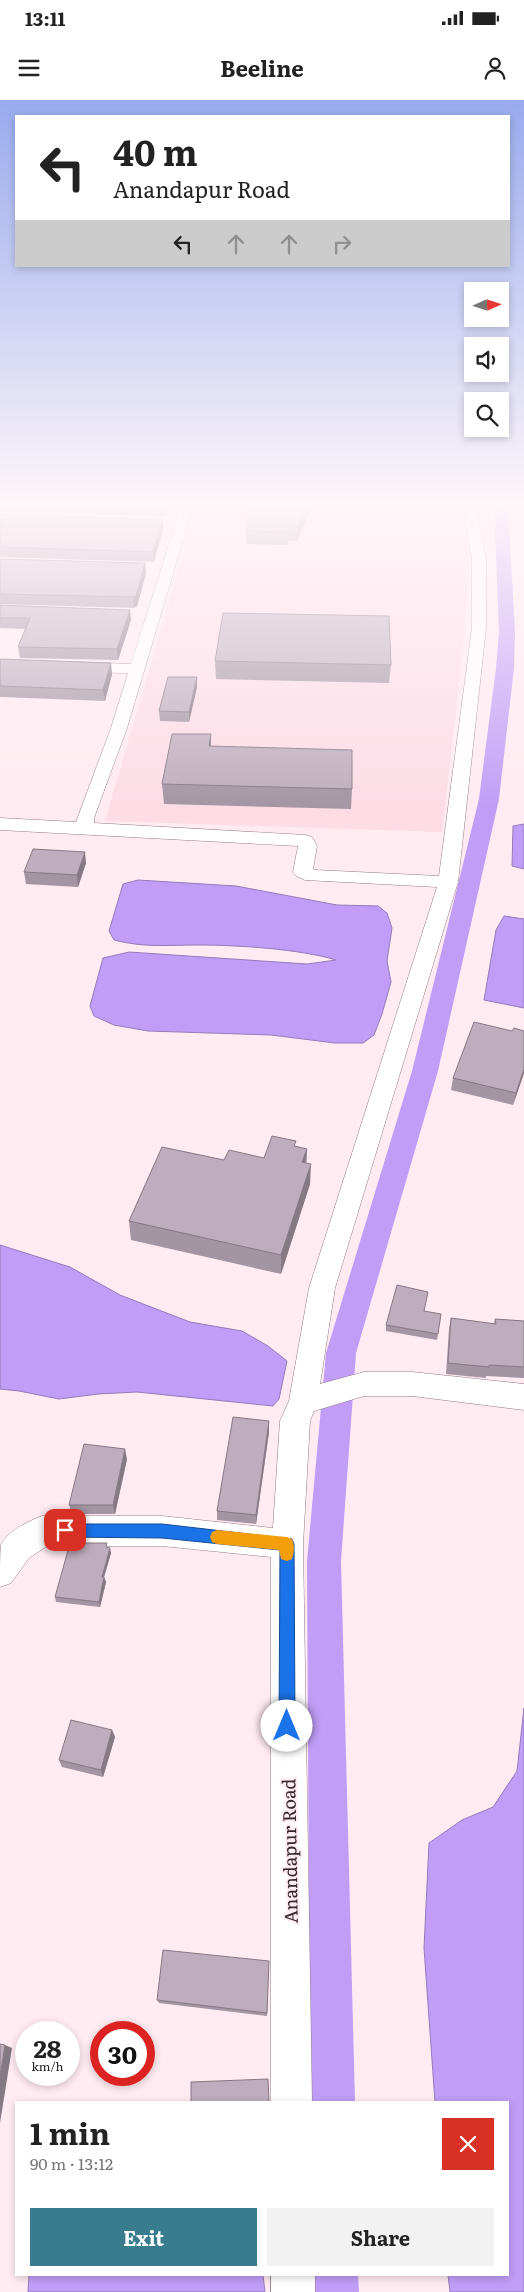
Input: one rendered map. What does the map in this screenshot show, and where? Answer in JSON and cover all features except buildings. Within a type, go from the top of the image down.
[{"type":"street","points":[[85,828],[85,818],[119,728],[154,605]]},
{"type":"street","name":"Anandapur Road","points":[[292,2101],[287,1544],[295,1421],[314,1398],[322,1288],[448,882],[479,628],[479,605]]},
{"type":"street","points":[[135,614],[153,614]]},
{"type":"street","points":[[65,666],[137,669]]},
{"type":"street","points":[[0,824],[85,828],[121,832],[298,840],[305,841],[308,846],[303,872],[312,876],[448,882]]},
{"type":"street","points":[[314,1398],[364,1384],[412,1384],[524,1397]]},
{"type":"street","points":[[0,1572],[18,1547],[42,1531],[162,1531],[287,1544]]},
{"type":"street","points":[[292,2276],[292,2292]]},
{"type":"shaded area","points":[[168,605],[466,605],[442,832],[105,821]]},
{"type":"shaded area","points":[[524,824],[524,869],[512,866],[513,826]]},
{"type":"shaded area","points":[[138,880],[236,886],[337,905],[378,906],[387,913],[392,928],[387,961],[391,982],[374,1035],[363,1043],[335,1043],[271,1035],[148,1031],[114,1025],[94,1016],[90,1006],[103,958],[129,952],[307,964],[336,960],[305,953],[268,948],[214,945],[146,945],[114,940],[109,931],[123,884]]},
{"type":"shaded area","points":[[504,916],[524,919],[524,1008],[484,1000],[496,930]]},
{"type":"shaded area","points":[[0,1245],[70,1267],[120,1295],[190,1322],[242,1331],[268,1346],[287,1361],[279,1399],[273,1406],[137,1392],[59,1399],[0,1389]]},
{"type":"shaded area","points":[[524,1708],[524,2292],[450,2292],[448,2276],[509,2276],[509,2101],[435,2101],[424,1948],[429,1843],[462,1820],[493,1807],[517,1771]]},
{"type":"shaded area","points":[[29,2276],[263,2276],[265,2292],[28,2292]]},
{"type":"waterway","points":[[332,2101],[324,1561],[341,1353],[425,1071],[489,799],[505,668],[507,633],[506,605]]},
{"type":"waterway","points":[[334,2276],[334,2292]]},
{"type":"slow traffic","points":[[217,1537],[287,1544],[287,1555]]},
{"type":"route","points":[[65,1530],[162,1531],[287,1544],[287,1726]]}]
